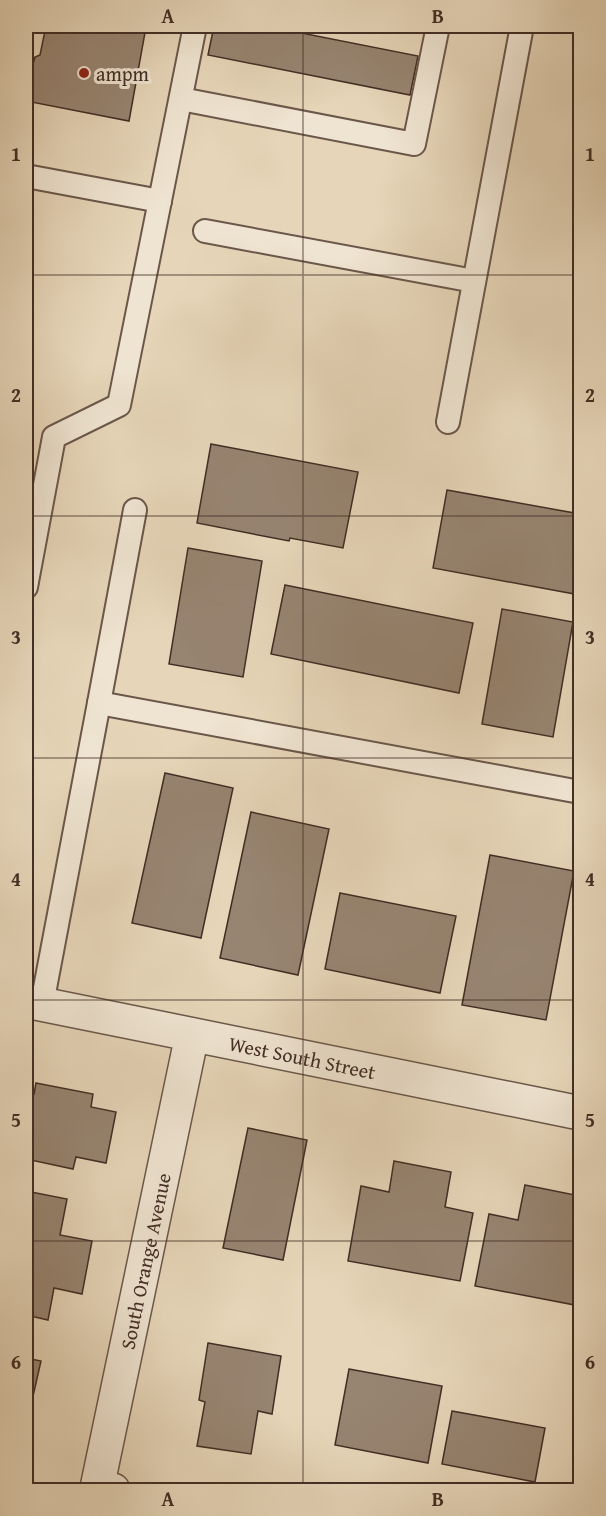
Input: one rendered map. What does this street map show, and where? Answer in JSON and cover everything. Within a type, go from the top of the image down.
[{"type":"street","name":"West South Street","points":[[34,1003],[580,1113]]},
{"type":"street","name":"South Orange Avenue","points":[[105,1489],[192,1035]]},
{"type":"lane","points":[[26,587],[54,437],[119,405],[195,26]]},
{"type":"lane","points":[[180,99],[414,144],[438,26]]},
{"type":"lane","points":[[448,422],[522,26]]},
{"type":"lane","points":[[26,176],[160,201]]},
{"type":"lane","points":[[206,231],[474,282]]},
{"type":"lane","points":[[34,1003],[99,703],[135,510]]},
{"type":"lane","points":[[99,703],[580,792]]},
{"type":"building","name":"ampm","points":[[46,26],[146,27],[129,121],[26,101],[26,89],[35,57],[40,55]]},
{"type":"building","points":[[214,26],[266,26],[418,56],[410,95],[208,55]]},
{"type":"building","points":[[211,444],[358,472],[343,548],[290,538],[289,541],[197,523]]},
{"type":"building","points":[[447,490],[580,514],[580,595],[433,568]]},
{"type":"building","points":[[188,548],[262,561],[243,677],[169,664]]},
{"type":"building","points":[[285,585],[473,623],[459,693],[271,654]]},
{"type":"building","points":[[502,609],[573,622],[553,737],[482,724]]},
{"type":"building","points":[[165,773],[233,788],[201,938],[132,923]]},
{"type":"building","points":[[251,812],[329,829],[298,975],[220,958]]},
{"type":"building","points":[[490,855],[574,871],[546,1020],[462,1005]]},
{"type":"building","points":[[340,893],[456,916],[440,993],[325,969]]},
{"type":"building","points":[[36,1083],[93,1094],[91,1107],[116,1112],[106,1163],[76,1157],[73,1169],[26,1159],[26,1092],[34,1094]]},
{"type":"building","points":[[248,1128],[307,1140],[283,1260],[223,1248]]},
{"type":"building","points":[[394,1161],[451,1172],[445,1207],[473,1213],[460,1281],[348,1261],[361,1186],[389,1192]]},
{"type":"building","points":[[525,1185],[580,1196],[573,1228],[580,1229],[580,1306],[475,1286],[489,1214],[518,1220]]},
{"type":"building","points":[[26,1191],[67,1199],[60,1235],[92,1241],[82,1294],[54,1288],[48,1320],[26,1315]]},
{"type":"building","points":[[208,1343],[281,1356],[272,1414],[258,1411],[251,1454],[197,1446],[205,1402],[199,1400]]},
{"type":"building","points":[[26,1358],[41,1361],[31,1405],[26,1404]]},
{"type":"building","points":[[349,1369],[442,1386],[428,1463],[335,1445]]},
{"type":"building","points":[[452,1411],[545,1428],[535,1482],[442,1464]]},
{"type":"place","name":"ampm","points":[[84,73]]}]
